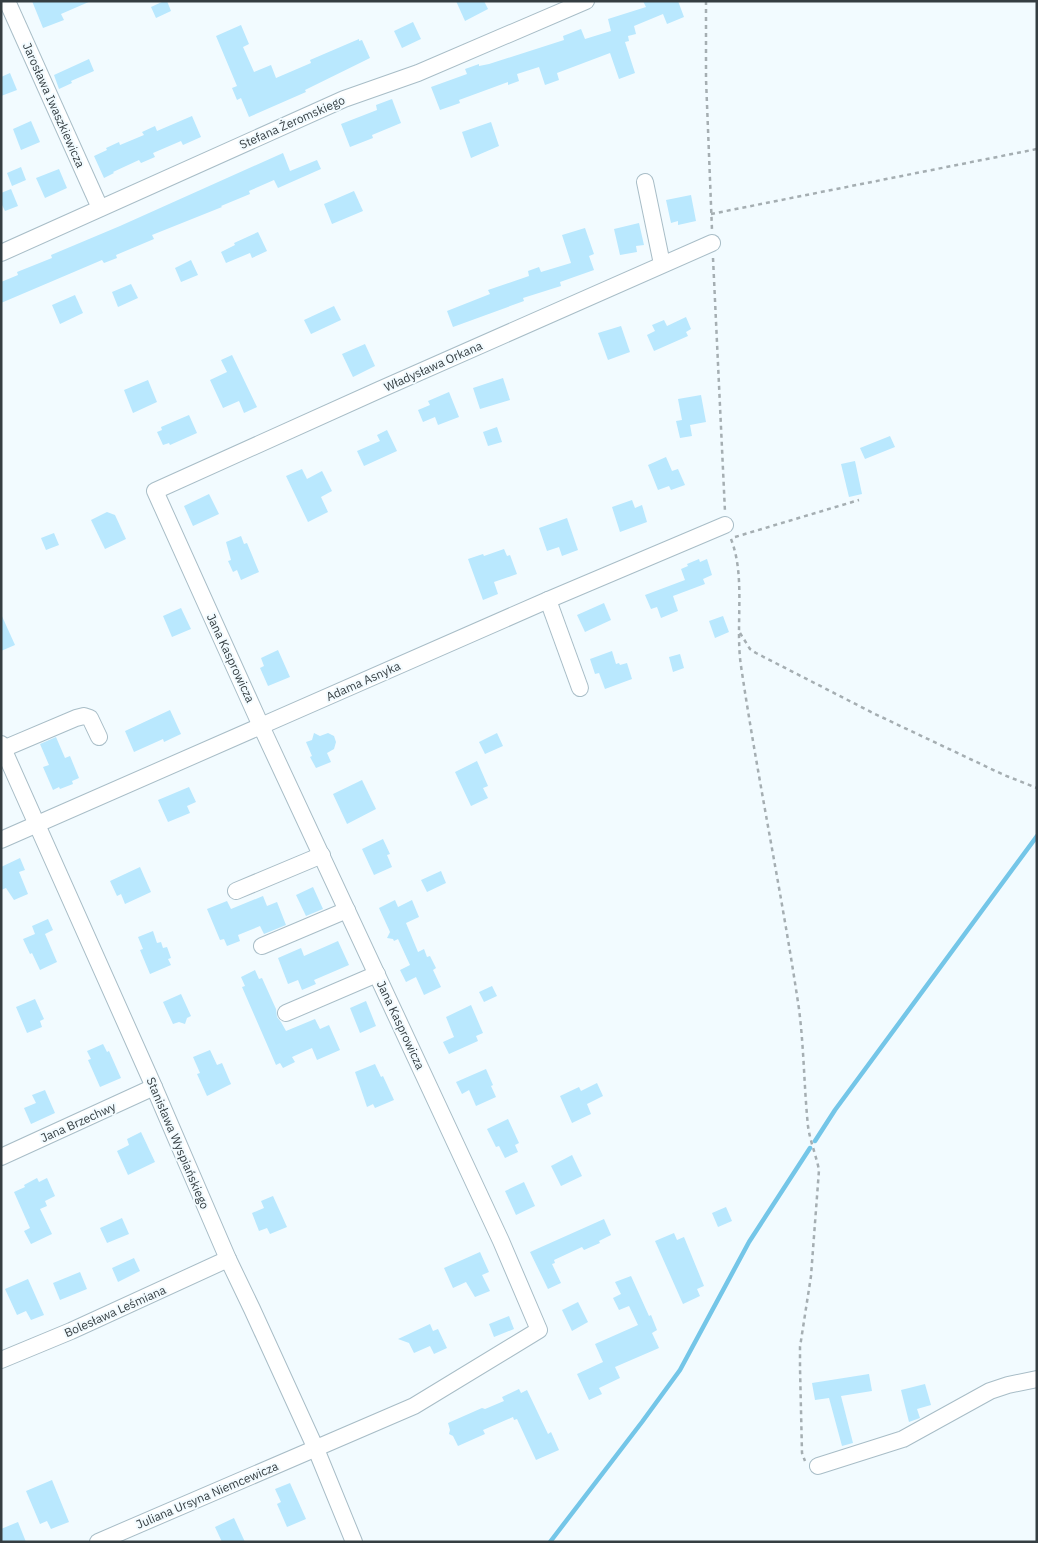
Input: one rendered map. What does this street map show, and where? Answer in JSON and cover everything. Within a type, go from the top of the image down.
[{"type":"street","name":"Jarosława Iwaszkiewicza","points":[[8,1],[100,208]]},
{"type":"street","name":"Stefana Żeromskiego","points":[[1,252],[344,99],[418,73],[586,1]]},
{"type":"street","points":[[646,182],[662,264]]},
{"type":"street","name":"Władysława Orkana","points":[[155,491],[712,243]]},
{"type":"street","name":"Jana Kasprowicza","points":[[155,491],[261,726],[501,1241],[539,1330],[414,1406],[316,1449]]},
{"type":"street","name":"Adama Asnyka","points":[[1,840],[548,600],[725,525]]},
{"type":"street","points":[[548,600],[580,688]]},
{"type":"street","points":[[2,746],[84,716],[90,718],[100,737]]},
{"type":"street","name":"Stanisława Wyspiańskiego","points":[[2,746],[154,1087],[228,1259],[316,1449],[354,1542]]},
{"type":"street","points":[[236,891],[322,855]]},
{"type":"street","points":[[262,946],[347,910]]},
{"type":"street","points":[[286,1013],[377,974]]},
{"type":"street","name":"Jana Brzechwy","points":[[1,1157],[154,1087]]},
{"type":"street","name":"Bolesława Leśmiana","points":[[1,1360],[89,1324],[228,1259]]},
{"type":"street","points":[[818,1466],[903,1439],[990,1392],[1008,1385],[1037,1379]]},
{"type":"street","name":"Juliana Ursyna Niemcewicza","points":[[98,1542],[316,1449]]},
{"type":"path","points":[[706,1],[706,79],[725,525]]},
{"type":"path","points":[[711,214],[1037,149]]},
{"type":"path","points":[[818,1466],[807,1462],[802,1453],[800,1347],[811,1276],[819,1170],[810,1137],[799,1010],[740,663],[736,550],[731,538],[859,500]]},
{"type":"path","points":[[740,631],[750,649],[756,653],[875,714],[1004,775],[1037,788]]},
{"type":"building","points":[[32,1],[91,1],[61,14],[64,20],[43,28]]},
{"type":"building","points":[[167,1],[171,11],[156,18],[151,7]]},
{"type":"building","points":[[456,1],[484,1],[488,9],[465,21]]},
{"type":"building","points":[[643,1],[678,1],[684,17],[667,24],[663,14],[634,26],[636,34],[628,36],[629,41],[625,42],[635,73],[619,79],[610,53],[557,73],[559,80],[545,85],[539,67],[517,74],[519,81],[508,85],[508,82],[459,100],[460,103],[440,110],[431,87],[467,74],[465,69],[479,64],[479,66],[489,64],[564,40],[563,36],[581,29],[585,39],[611,31],[608,19],[646,7]]},
{"type":"building","points":[[413,22],[421,39],[402,48],[394,31]]},
{"type":"building","points":[[241,25],[249,44],[243,47],[254,72],[271,65],[276,78],[311,63],[310,60],[359,39],[359,41],[362,40],[370,58],[305,90],[306,92],[249,117],[241,98],[237,100],[232,88],[237,86],[216,36]]},
{"type":"building","points":[[89,59],[94,71],[71,81],[72,83],[59,89],[54,75]]},
{"type":"building","points":[[10,73],[17,90],[1,96],[1,77]]},
{"type":"building","points":[[392,99],[401,123],[372,135],[373,138],[350,147],[341,124],[377,110],[376,105]]},
{"type":"building","points":[[192,116],[201,137],[183,145],[181,141],[153,153],[155,157],[141,163],[139,160],[104,178],[94,156],[119,142],[120,145],[144,135],[142,132],[155,126],[157,131]]},
{"type":"building","points":[[31,121],[40,142],[21,150],[13,129]]},
{"type":"building","points":[[491,122],[499,146],[471,158],[462,132]]},
{"type":"building","points":[[283,153],[290,171],[317,160],[321,169],[278,188],[274,180],[249,191],[250,194],[222,207],[152,235],[154,239],[116,255],[117,258],[104,263],[102,260],[1,303],[1,282],[18,275],[17,272],[52,258],[51,255]]},
{"type":"building","points":[[21,167],[26,180],[12,186],[7,173]]},
{"type":"building","points":[[59,169],[67,188],[45,198],[36,178]]},
{"type":"building","points":[[11,189],[18,206],[5,211],[1,203],[1,193]]},
{"type":"building","points":[[354,191],[363,211],[332,224],[324,204]]},
{"type":"building","points":[[691,195],[696,221],[678,225],[678,221],[671,223],[666,200]]},
{"type":"building","points":[[639,223],[644,245],[636,246],[637,252],[620,255],[614,229]]},
{"type":"building","points":[[585,228],[594,254],[589,256],[594,270],[560,282],[561,286],[523,298],[524,301],[453,327],[447,311],[490,294],[488,290],[529,276],[528,271],[539,267],[541,272],[571,263],[562,235]]},
{"type":"building","points":[[258,232],[267,251],[252,258],[250,253],[226,263],[221,252],[235,245],[234,243]]},
{"type":"building","points":[[191,260],[198,275],[181,282],[175,268]]},
{"type":"building","points":[[131,284],[138,298],[118,307],[112,292]]},
{"type":"building","points":[[75,295],[83,313],[60,324],[52,305]]},
{"type":"building","points":[[334,306],[341,320],[311,334],[304,320]]},
{"type":"building","points":[[686,317],[691,329],[686,332],[688,336],[654,351],[647,335],[655,331],[652,325],[664,320],[667,326]]},
{"type":"building","points":[[621,326],[630,352],[608,360],[598,333]]},
{"type":"building","points":[[365,344],[375,366],[353,377],[342,354]]},
{"type":"building","points":[[232,355],[257,407],[244,413],[239,401],[223,408],[210,380],[227,372],[221,360]]},
{"type":"building","points":[[503,378],[510,400],[480,409],[473,388]]},
{"type":"building","points":[[148,380],[157,402],[133,413],[124,390]]},
{"type":"building","points":[[449,392],[459,417],[438,425],[435,417],[423,422],[418,410],[430,405],[428,401]]},
{"type":"building","points":[[701,395],[706,422],[690,425],[692,436],[680,438],[676,421],[682,420],[678,399]]},
{"type":"building","points":[[189,415],[197,433],[170,445],[169,443],[163,445],[157,432],[162,430],[161,427]]},
{"type":"building","points":[[497,427],[502,442],[488,446],[483,432]]},
{"type":"building","points":[[387,430],[397,451],[364,466],[357,451],[380,441],[377,435]]},
{"type":"building","points":[[890,436],[895,447],[865,459],[860,448]]},
{"type":"building","points":[[666,457],[672,471],[678,469],[685,485],[671,490],[669,486],[658,490],[648,465]]},
{"type":"building","points":[[855,461],[862,494],[849,497],[841,464]]},
{"type":"building","points":[[302,469],[307,479],[322,471],[332,491],[321,497],[328,512],[308,522],[286,476]]},
{"type":"building","points":[[209,494],[219,514],[193,526],[184,506]]},
{"type":"building","points":[[632,500],[635,508],[642,505],[647,522],[620,532],[612,507]]},
{"type":"building","points":[[107,512],[115,515],[126,539],[105,549],[91,520]]},
{"type":"building","points":[[567,518],[578,550],[562,556],[559,547],[547,551],[539,528]]},
{"type":"building","points":[[54,533],[59,545],[46,550],[41,538]]},
{"type":"building","points":[[241,536],[244,544],[247,543],[259,572],[241,580],[237,570],[233,572],[228,561],[231,560],[226,542]]},
{"type":"building","points":[[504,549],[507,556],[510,555],[517,574],[494,582],[498,594],[483,600],[468,559]]},
{"type":"building","points":[[699,559],[700,562],[707,559],[712,575],[703,579],[705,584],[673,596],[678,611],[661,618],[657,607],[651,609],[645,595],[685,580],[681,569]]},
{"type":"building","points":[[604,603],[611,620],[585,632],[577,615]]},
{"type":"building","points":[[181,608],[191,629],[172,637],[163,616]]},
{"type":"building","points":[[1,614],[15,645],[1,651]]},
{"type":"building","points":[[723,616],[729,632],[715,638],[709,621]]},
{"type":"building","points":[[278,650],[290,677],[268,686],[260,668],[264,666],[261,658]]},
{"type":"building","points":[[612,651],[616,664],[627,663],[632,679],[605,689],[599,673],[595,674],[590,659]]},
{"type":"building","points":[[680,654],[684,668],[673,672],[669,657]]},
{"type":"building","points":[[170,710],[181,734],[164,742],[163,739],[134,752],[125,731]]},
{"type":"building","points":[[314,733],[320,736],[328,733],[334,736],[336,742],[334,749],[327,753],[331,762],[316,768],[310,757],[312,756],[306,742],[312,740]]},
{"type":"building","points":[[497,733],[503,746],[485,754],[479,742]]},
{"type":"building","points":[[56,737],[65,758],[70,756],[79,778],[72,781],[73,784],[53,790],[43,767],[49,765],[40,744]]},
{"type":"building","points":[[477,761],[488,786],[483,788],[488,798],[471,806],[455,772]]},
{"type":"building","points":[[362,780],[376,809],[347,824],[333,794]]},
{"type":"building","points":[[189,787],[196,802],[187,806],[190,813],[168,822],[158,800]]},
{"type":"building","points":[[383,839],[390,854],[387,855],[392,867],[374,875],[362,849]]},
{"type":"building","points":[[20,858],[25,870],[19,872],[28,894],[14,900],[6,888],[1,890],[1,867]]},
{"type":"building","points":[[140,867],[151,892],[125,904],[121,894],[117,896],[110,881]]},
{"type":"building","points":[[441,871],[446,883],[427,892],[421,880]]},
{"type":"building","points":[[313,887],[323,909],[306,916],[296,895]]},
{"type":"building","points":[[263,896],[267,906],[277,902],[286,925],[264,934],[260,926],[238,935],[240,941],[227,946],[224,939],[220,940],[207,909],[227,901],[231,909]]},
{"type":"building","points":[[395,900],[398,907],[412,900],[419,917],[406,923],[418,952],[424,949],[427,957],[430,956],[436,968],[433,970],[441,987],[424,995],[416,977],[406,982],[400,970],[410,965],[398,939],[394,941],[387,938],[390,932],[379,908]]},
{"type":"building","points":[[48,919],[53,930],[45,934],[57,962],[40,970],[23,939],[35,934],[32,926]]},
{"type":"building","points":[[153,931],[157,943],[161,942],[163,948],[167,947],[171,958],[168,959],[171,965],[150,974],[140,950],[143,949],[138,937]]},
{"type":"building","points":[[338,941],[349,965],[314,980],[316,984],[302,990],[298,980],[288,984],[278,958],[301,948],[304,956]]},
{"type":"building","points":[[255,970],[259,979],[262,978],[276,1009],[277,1017],[286,1031],[315,1019],[320,1029],[329,1025],[340,1050],[317,1060],[312,1048],[292,1057],[295,1062],[283,1068],[280,1063],[276,1065],[242,987],[245,986],[241,977]]},
{"type":"building","points":[[492,986],[497,996],[484,1002],[479,992]]},
{"type":"building","points":[[181,994],[191,1016],[187,1018],[185,1024],[179,1022],[173,1024],[163,1002]]},
{"type":"building","points":[[35,999],[44,1019],[40,1021],[42,1027],[27,1033],[16,1007]]},
{"type":"building","points":[[366,1001],[376,1026],[360,1033],[350,1008]]},
{"type":"building","points":[[471,1005],[483,1033],[476,1036],[478,1041],[449,1054],[443,1042],[454,1037],[446,1017]]},
{"type":"building","points":[[103,1044],[107,1052],[109,1051],[121,1078],[100,1087],[88,1060],[91,1059],[87,1051]]},
{"type":"building","points":[[210,1050],[217,1065],[222,1063],[231,1084],[207,1096],[197,1074],[200,1073],[193,1057]]},
{"type":"building","points":[[375,1064],[394,1100],[375,1108],[373,1104],[367,1107],[355,1072]]},
{"type":"building","points":[[486,1069],[496,1097],[476,1106],[469,1090],[462,1094],[456,1082]]},
{"type":"building","points":[[597,1083],[603,1096],[587,1104],[591,1114],[572,1123],[560,1096],[579,1087],[581,1091]]},
{"type":"building","points":[[45,1090],[55,1113],[31,1124],[24,1108],[36,1103],[32,1095]]},
{"type":"building","points":[[508,1119],[519,1143],[515,1145],[518,1152],[505,1158],[499,1146],[496,1147],[487,1129]]},
{"type":"building","points":[[141,1132],[155,1162],[128,1175],[117,1151],[129,1145],[127,1139]]},
{"type":"building","points":[[572,1155],[582,1176],[561,1186],[551,1166]]},
{"type":"building","points":[[37,1178],[39,1182],[47,1178],[55,1196],[45,1201],[47,1206],[40,1209],[52,1234],[31,1244],[24,1231],[30,1228],[14,1192]]},
{"type":"building","points":[[524,1182],[535,1206],[516,1215],[505,1191]]},
{"type":"building","points":[[273,1196],[287,1227],[270,1234],[267,1228],[259,1231],[252,1213],[264,1208],[261,1201]]},
{"type":"building","points":[[726,1207],[732,1221],[718,1227],[712,1213]]},
{"type":"building","points":[[122,1218],[129,1234],[107,1243],[100,1228]]},
{"type":"building","points":[[604,1219],[611,1235],[599,1241],[600,1243],[584,1250],[582,1247],[554,1260],[555,1263],[552,1264],[561,1283],[548,1289],[530,1252]]},
{"type":"building","points":[[674,1233],[677,1240],[684,1237],[704,1286],[697,1289],[700,1296],[683,1304],[655,1241]]},
{"type":"building","points":[[480,1252],[489,1272],[482,1275],[490,1291],[475,1297],[466,1282],[453,1288],[444,1268]]},
{"type":"building","points":[[134,1258],[140,1271],[118,1282],[112,1268]]},
{"type":"building","points":[[80,1272],[87,1289],[60,1300],[53,1283]]},
{"type":"building","points":[[631,1276],[657,1330],[652,1333],[659,1348],[615,1367],[620,1378],[599,1388],[602,1394],[589,1400],[577,1374],[603,1362],[595,1344],[638,1325],[629,1306],[619,1310],[613,1298],[621,1294],[615,1282]]},
{"type":"building","points":[[28,1279],[44,1315],[31,1320],[26,1311],[17,1315],[5,1289]]},
{"type":"building","points":[[578,1302],[588,1322],[572,1331],[562,1310]]},
{"type":"building","points":[[509,1316],[514,1329],[494,1337],[489,1324]]},
{"type":"building","points":[[430,1324],[433,1331],[438,1329],[447,1348],[434,1354],[430,1346],[414,1353],[409,1343],[398,1339]]},
{"type":"building","points":[[869,1374],[872,1391],[841,1396],[853,1443],[842,1446],[829,1398],[815,1400],[812,1383]]},
{"type":"building","points":[[925,1384],[931,1405],[917,1409],[920,1418],[909,1422],[901,1390]]},
{"type":"building","points":[[519,1389],[521,1393],[527,1390],[548,1434],[551,1432],[559,1450],[536,1460],[517,1419],[514,1420],[513,1417],[483,1430],[485,1434],[458,1446],[453,1436],[449,1434],[448,1423],[482,1408],[485,1409],[504,1401],[502,1397]]},
{"type":"building","points":[[52,1480],[69,1522],[51,1529],[47,1521],[40,1524],[26,1491]]},
{"type":"building","points":[[290,1483],[306,1519],[287,1527],[277,1504],[281,1502],[275,1489]]},
{"type":"building","points":[[234,1518],[245,1542],[222,1542],[215,1527]]},
{"type":"building","points":[[18,1522],[26,1542],[1,1542],[1,1529]]},
{"type":"waterway","points":[[815,1141],[835,1110],[1037,836]]},
{"type":"waterway","points":[[550,1542],[680,1370],[749,1242],[810,1148]]}]
